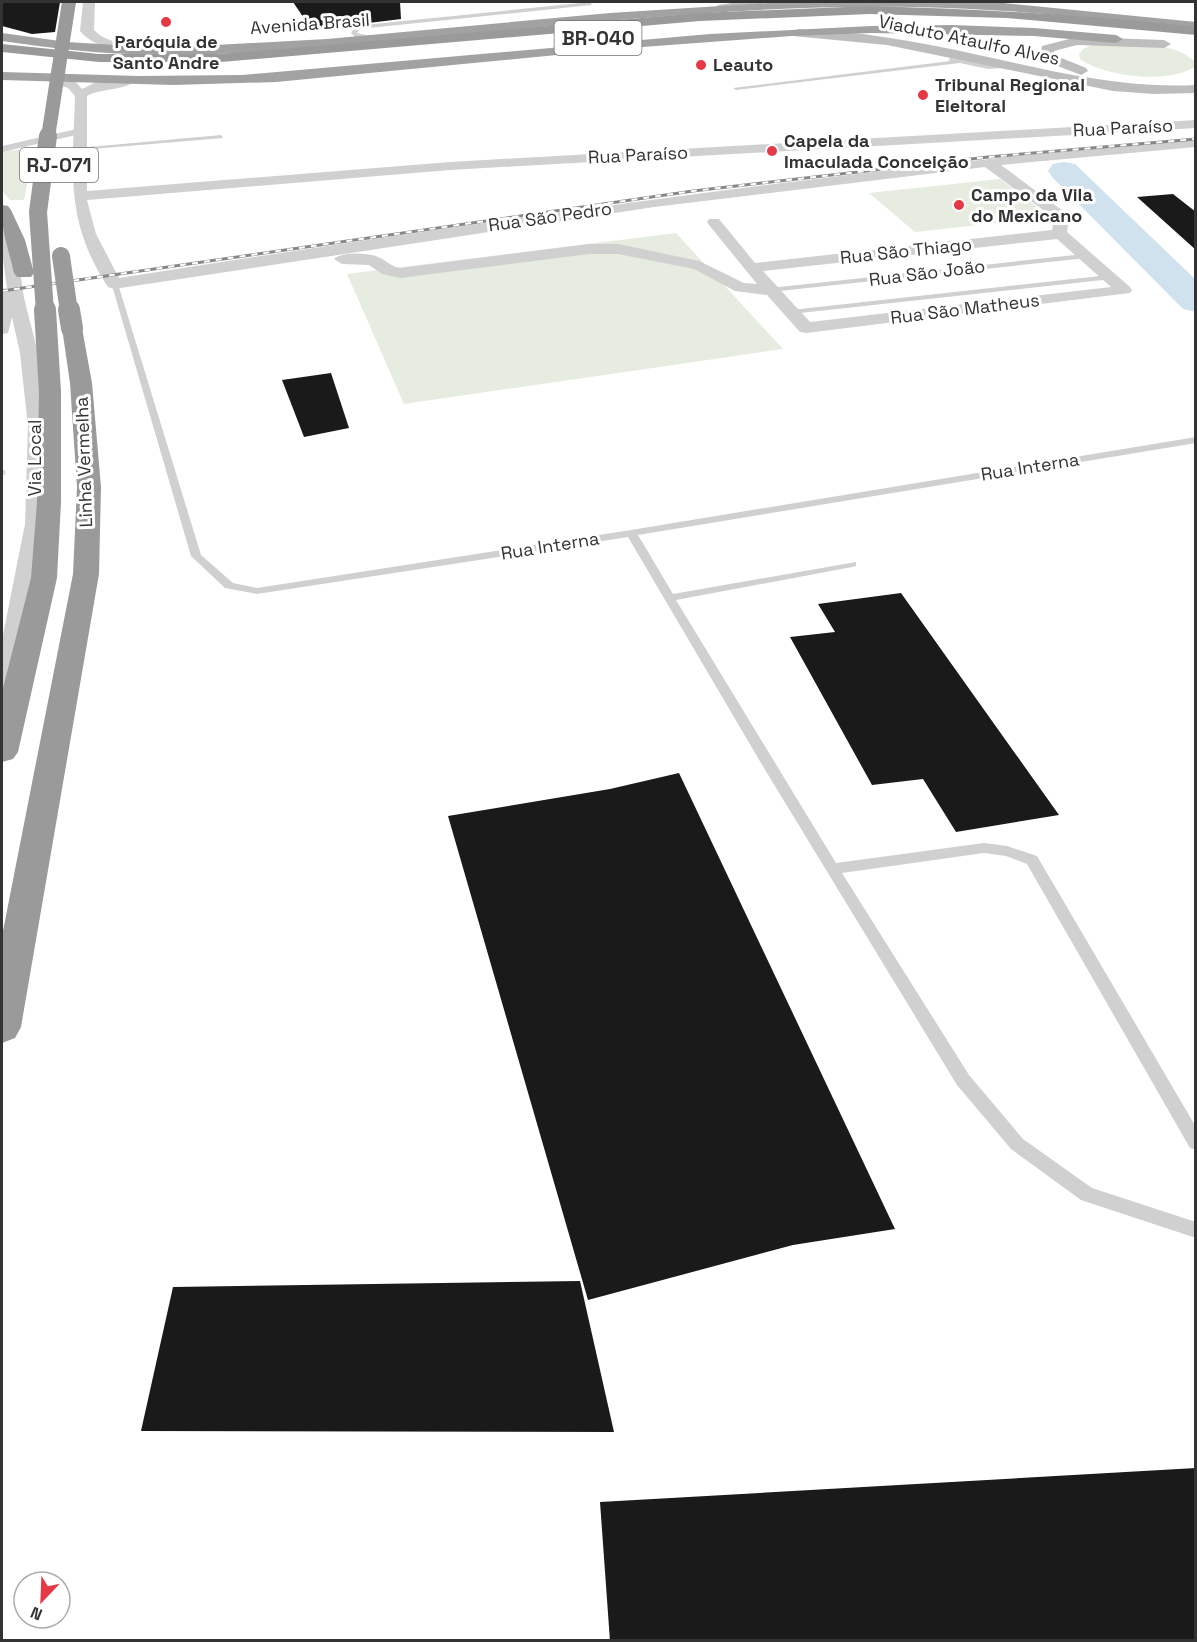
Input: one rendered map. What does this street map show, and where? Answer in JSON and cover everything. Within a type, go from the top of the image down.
[{"type":"highway","name":"Linha Vermelha","points":[[2,752],[44,578],[50,502],[50,392],[38,212],[69,2]]},
{"type":"highway","name":"RJ-071","points":[[56,207],[69,70],[79,2]]},
{"type":"highway","name":"Avenida Brasil","points":[[2,36],[68,47],[147,51],[235,49],[603,15],[742,7],[873,3],[962,3],[1072,12],[1196,26]]},
{"type":"highway","points":[[742,7],[891,6],[977,9],[1095,18],[1196,31]]},
{"type":"highway","name":"Avenida Brasil","points":[[2,48],[99,58],[221,58],[700,17],[805,11],[1007,14],[1196,31]]},
{"type":"highway","name":"Avenida Brasil","points":[[2,64],[83,71],[176,72],[264,69],[692,29],[818,22],[997,24],[1196,42]]},
{"type":"highway","points":[[2,76],[129,81],[279,78],[769,32],[858,28],[954,28],[1051,33],[1169,45]]},
{"type":"highway","points":[[176,72],[278,72],[450,58],[465,59]]},
{"type":"highway","points":[[2,210],[16,240],[50,392]]},
{"type":"highway","name":"Linha Vermelha","points":[[2,1027],[86,574],[89,488],[81,383],[58,239]]},
{"type":"main road","points":[[722,8],[760,2]]},
{"type":"main road","name":"Viaduto Ataulfo Alves","points":[[769,32],[853,35],[1105,86],[1162,90],[1196,89]]},
{"type":"main road","name":"Viaduto Ataulfo Alves","points":[[1169,45],[1063,42],[1047,49],[1047,57],[1067,67],[1106,77],[1157,81],[1196,78]]},
{"type":"main road","points":[[1037,72],[1067,67]]},
{"type":"street","points":[[89,2],[87,31],[95,39],[108,45],[147,51]]},
{"type":"street","points":[[49,78],[72,86],[81,94],[83,216],[94,248],[114,284]]},
{"type":"street","points":[[81,94],[94,87],[129,81]]},
{"type":"street","name":"Rua Paraíso","points":[[81,196],[450,166],[1196,124]]},
{"type":"street","points":[[2,149],[81,131]]},
{"type":"street","name":"Rua São Pedro","points":[[114,284],[667,200],[1063,153],[1196,143]]},
{"type":"street","points":[[987,162],[1062,217],[1060,234],[1109,277]]},
{"type":"street","points":[[714,222],[791,312]]},
{"type":"street","name":"Via Local","points":[[2,234],[9,250],[29,353],[37,427],[35,524],[18,621],[2,683]]},
{"type":"street","name":"Rua São Thiago","points":[[751,268],[1060,234]]},
{"type":"street","points":[[231,265],[255,270],[364,258],[373,260],[388,271],[400,273],[589,249],[618,249],[699,266],[749,291],[770,290]]},
{"type":"street","name":"Rua São Matheus","points":[[791,312],[806,328],[1124,290],[1109,277]]},
{"type":"street","points":[[2,329],[3,303]]},
{"type":"lane","points":[[372,38],[357,36],[354,33],[357,28],[364,27],[590,4]]},
{"type":"lane","points":[[938,51],[946,59],[959,62],[988,67],[1015,67]]},
{"type":"lane","points":[[736,88],[959,62]]},
{"type":"lane","points":[[81,148],[221,137]]},
{"type":"lane","name":"Rua São João","points":[[770,290],[1084,256]]},
{"type":"lane","points":[[791,312],[1109,277]]},
{"type":"lane","name":"Rua Interna","points":[[114,284],[196,556],[229,586],[257,591],[631,533],[1196,440]]},
{"type":"lane","points":[[631,533],[963,1080],[1017,1144],[1087,1194],[1196,1230]]},
{"type":"lane","points":[[669,598],[852,564]]},
{"type":"lane","points":[[833,869],[984,848],[1007,851],[1032,860],[1196,1143]]},
{"type":"shaded area","points":[[1092,45],[1160,46],[1185,54],[1195,62],[1195,67],[1183,72],[1153,77],[1120,74],[1080,59],[1079,54],[1083,49]]},
{"type":"shaded area","points":[[34,149],[24,200],[10,200],[2,191],[2,151]]},
{"type":"shaded area","name":"Campo da Vila do Mexicano","points":[[1000,179],[1051,217],[915,232],[869,193]]},
{"type":"shaded area","points":[[676,233],[783,349],[404,404],[347,274]]},
{"type":"building","points":[[60,2],[55,32],[32,34],[2,26],[2,3]]},
{"type":"building","points":[[293,2],[400,2],[401,19],[312,30]]},
{"type":"building","points":[[1173,194],[1196,212],[1196,250],[1137,197]]},
{"type":"building","points":[[331,373],[349,428],[304,437],[282,380]]},
{"type":"building","points":[[901,593],[1059,815],[956,832],[923,779],[872,785],[790,637],[835,632],[818,604]]},
{"type":"building","points":[[679,773],[895,1229],[793,1245],[588,1300],[448,816],[610,789]]},
{"type":"building","points":[[580,1281],[614,1432],[141,1431],[173,1287]]},
{"type":"building","points":[[1196,1468],[1196,1641],[610,1641],[600,1502]]},
{"type":"waterway","points":[[1064,171],[1196,301]]},
{"type":"railway","points":[[2,291],[693,191],[988,157],[1196,139]]},
{"type":"place","name":"Paróquia de Santo Andre","points":[[166,22]]},
{"type":"place","name":"Leauto","points":[[701,65]]},
{"type":"place","name":"Tribunal Regional Eleitoral","points":[[923,95]]},
{"type":"place","name":"Capela da Imaculada Conceição","points":[[772,151]]},
{"type":"place","name":"Campo da Vila do Mexicano","points":[[959,205]]}]
